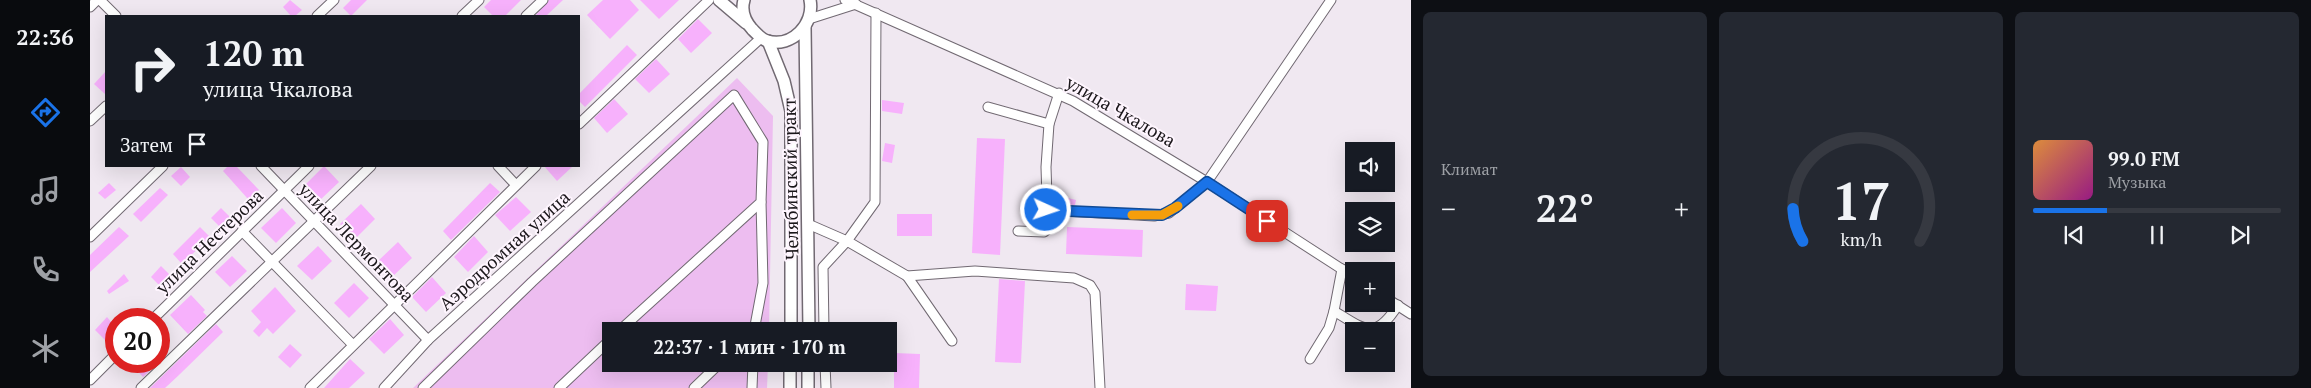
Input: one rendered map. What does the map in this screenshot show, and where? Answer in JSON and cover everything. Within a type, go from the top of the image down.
[{"type":"main road","points":[[719,0],[765,40],[780,42],[791,39],[807,23]]},
{"type":"main road","points":[[744,0],[742,5],[746,23]]},
{"type":"main road","name":"Челябинский тракт","points":[[808,322],[807,23],[810,0]]},
{"type":"main road","name":"Челябинский тракт","points":[[765,40],[784,81],[791,111],[791,322]]},
{"type":"main road","points":[[790,372],[790,388]]},
{"type":"main road","points":[[808,372],[808,388]]},
{"type":"street","points":[[90,7],[99,0],[115,15]]},
{"type":"street","points":[[318,15],[334,0]]},
{"type":"street","points":[[468,14],[479,0]]},
{"type":"street","points":[[527,15],[543,0]]},
{"type":"street","points":[[580,123],[710,0]]},
{"type":"street","name":"улица Чкалова","points":[[845,0],[1059,93],[1207,182],[1345,271]]},
{"type":"street","points":[[1046,210],[1162,215],[1175,208],[1207,182],[1331,0]]},
{"type":"street","points":[[807,23],[856,4]]},
{"type":"street","points":[[808,283],[847,241],[875,202],[876,13]]},
{"type":"street","name":"Аэродромная улица","points":[[384,388],[428,340],[765,40]]},
{"type":"street","points":[[1018,231],[1047,231],[1046,167],[1049,124],[1059,93]]},
{"type":"street","points":[[424,388],[532,282],[734,95],[763,142],[760,202],[763,282],[756,322]]},
{"type":"street","points":[[988,106],[1049,124]]},
{"type":"street","points":[[90,122],[105,107]]},
{"type":"street","points":[[90,237],[162,167]]},
{"type":"street","name":"улица Лермонтова","points":[[262,167],[428,340]]},
{"type":"street","name":"улица Нестерова","points":[[164,308],[308,167]]},
{"type":"street","points":[[141,388],[370,167]]},
{"type":"street","points":[[499,167],[516,185]]},
{"type":"street","points":[[310,388],[535,167]]},
{"type":"street","points":[[629,322],[760,202]]},
{"type":"street","points":[[808,224],[847,241],[907,276],[952,342]]},
{"type":"street","points":[[242,232],[353,345]]},
{"type":"street","points":[[823,267],[824,322]]},
{"type":"street","points":[[1310,359],[1329,328],[1342,269]]},
{"type":"street","points":[[907,276],[975,271],[1082,280],[1095,293],[1100,388]]},
{"type":"street","points":[[1395,303],[1411,314]]},
{"type":"street","points":[[1334,311],[1358,326],[1371,329],[1379,328],[1387,322],[1398,305]]},
{"type":"street","points":[[559,388],[602,347]]},
{"type":"street","points":[[90,380],[105,365]]},
{"type":"street","points":[[694,388],[711,372]]},
{"type":"street","points":[[752,388],[753,372]]},
{"type":"street","points":[[825,372],[826,388]]},
{"type":"shaded area","points":[[737,78],[773,116],[769,322],[602,322],[602,372],[768,372],[767,388],[413,388]]},
{"type":"building","points":[[290,0],[302,10],[296,15],[290,15],[283,7]]},
{"type":"building","points":[[351,0],[367,0],[352,15],[343,8]]},
{"type":"building","points":[[491,0],[521,0],[506,15],[492,15],[484,7]]},
{"type":"building","points":[[549,0],[563,0],[547,15],[536,15]]},
{"type":"building","points":[[603,0],[630,0],[639,10],[610,39],[587,15]]},
{"type":"building","points":[[640,0],[679,0],[659,19]]},
{"type":"building","points":[[698,19],[712,33],[691,53],[678,39]]},
{"type":"building","points":[[627,45],[637,55],[585,107],[580,102],[580,93]]},
{"type":"building","points":[[656,59],[670,74],[649,93],[635,79]]},
{"type":"building","points":[[105,72],[105,94],[94,84]]},
{"type":"building","points":[[614,99],[628,114],[607,133],[594,118]]},
{"type":"building","points":[[882,100],[904,103],[902,114],[882,111]]},
{"type":"building","points":[[977,138],[1005,139],[1000,255],[972,253]]},
{"type":"building","points":[[885,143],[895,145],[892,163],[882,161]]},
{"type":"building","points":[[181,167],[190,177],[181,186],[171,176]]},
{"type":"building","points":[[227,167],[237,167],[259,190],[248,199],[223,171]]},
{"type":"building","points":[[323,167],[339,182],[319,201],[304,186]]},
{"type":"building","points":[[545,167],[572,167],[557,181]]},
{"type":"building","points":[[109,183],[116,190],[105,199],[98,193]]},
{"type":"building","points":[[490,183],[500,192],[451,240],[443,231]]},
{"type":"building","points":[[160,188],[168,195],[141,222],[133,214]]},
{"type":"building","points":[[1056,195],[1076,200],[1075,205],[1054,204]]},
{"type":"building","points":[[516,197],[531,212],[510,231],[495,215]]},
{"type":"building","points":[[361,204],[375,219],[355,239],[340,224]]},
{"type":"building","points":[[221,208],[230,217],[220,227],[211,218]]},
{"type":"building","points":[[282,208],[296,223],[276,243],[261,228]]},
{"type":"building","points":[[897,214],[932,214],[932,236],[897,236]]},
{"type":"building","points":[[119,227],[129,236],[90,272],[90,255]]},
{"type":"building","points":[[200,227],[210,237],[182,264],[173,254]]},
{"type":"building","points":[[1067,227],[1143,230],[1142,257],[1066,254]]},
{"type":"building","points":[[474,236],[488,252],[468,272],[454,257]]},
{"type":"building","points":[[398,242],[412,258],[392,277],[377,262]]},
{"type":"building","points":[[318,246],[332,261],[312,280],[297,266]]},
{"type":"building","points":[[232,256],[247,271],[230,287],[215,272]]},
{"type":"building","points":[[161,266],[170,275],[160,286],[151,277]]},
{"type":"building","points":[[124,274],[129,281],[109,294],[107,291]]},
{"type":"building","points":[[432,277],[446,293],[426,312],[412,297]]},
{"type":"building","points":[[999,279],[1025,281],[1021,363],[995,362]]},
{"type":"building","points":[[354,283],[369,298],[349,318],[334,303]]},
{"type":"building","points":[[1186,284],[1218,286],[1216,311],[1185,310]]},
{"type":"building","points":[[275,287],[296,311],[273,334],[267,328],[259,337],[253,331],[261,322],[251,311]]},
{"type":"building","points":[[191,295],[205,310],[203,312],[207,316],[188,334],[170,315]]},
{"type":"building","points":[[105,319],[105,340],[95,330]]},
{"type":"building","points":[[390,319],[404,335],[384,354],[369,339]]},
{"type":"building","points":[[216,324],[223,332],[165,388],[150,388],[165,373],[170,373],[170,369]]},
{"type":"building","points":[[290,344],[302,355],[290,368],[278,357]]},
{"type":"building","points":[[897,353],[920,354],[919,388],[894,388],[894,372],[897,372]]},
{"type":"building","points":[[350,359],[365,373],[349,388],[324,388]]},
{"type":"building","points":[[139,373],[147,373],[143,377]]},
{"type":"slow traffic","points":[[1132,215],[1162,215],[1169,213],[1178,206]]},
{"type":"route","points":[[1046,210],[1162,215],[1169,213],[1207,182],[1267,221]]}]
